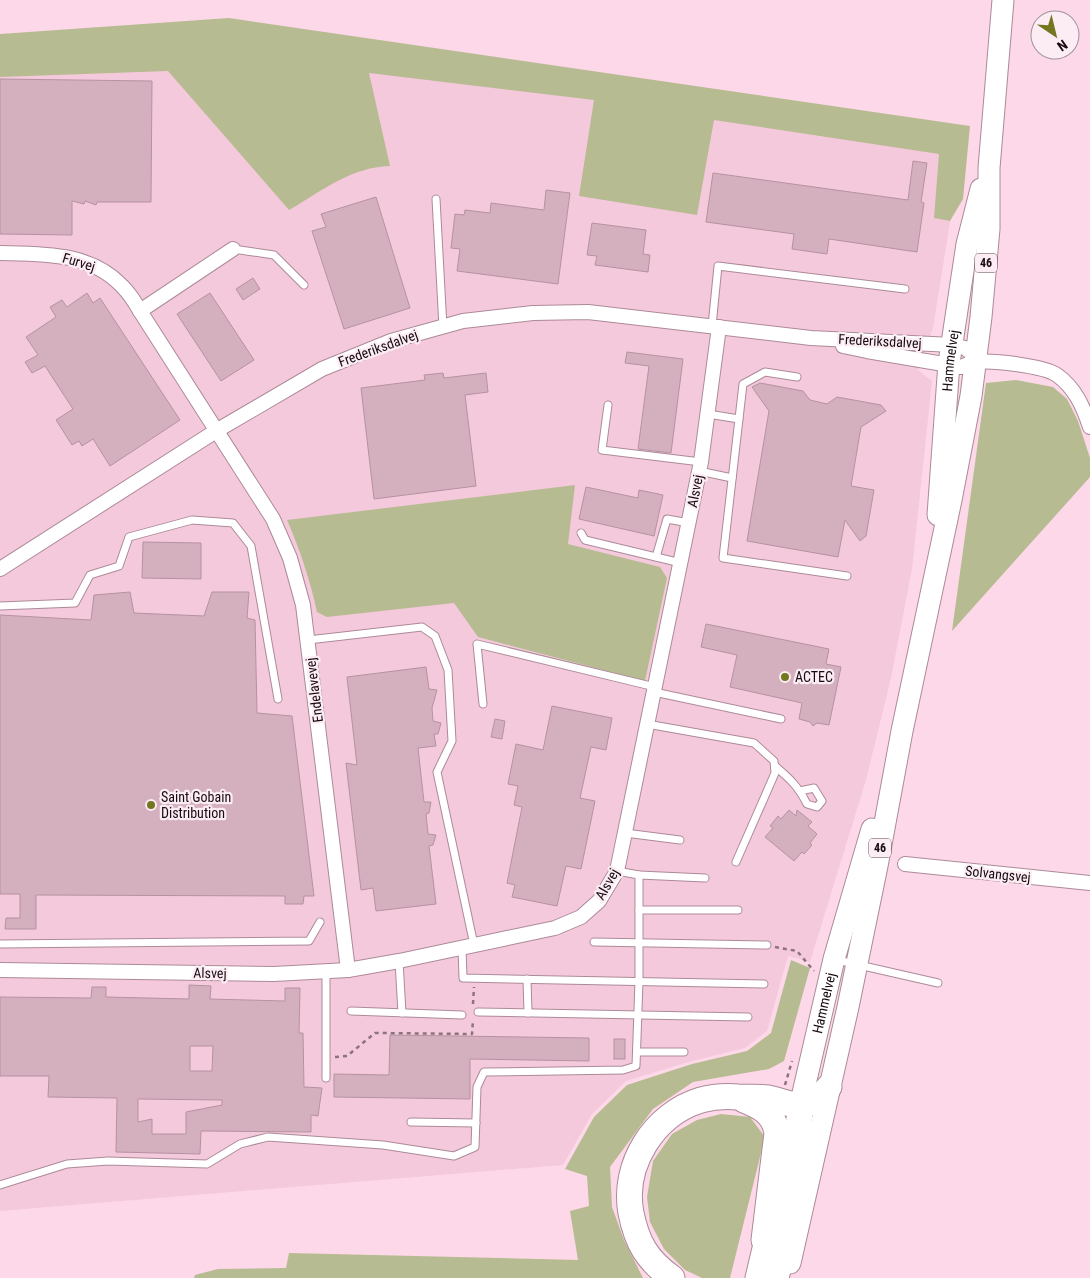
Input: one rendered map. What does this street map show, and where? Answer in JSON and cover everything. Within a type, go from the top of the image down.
[{"type":"highway","points":[[672,1278],[657,1267],[644,1249],[634,1229],[630,1206],[630,1185],[637,1157],[654,1130],[677,1111],[701,1100],[737,1096],[767,1098],[801,1106],[822,1096],[829,1087]]},
{"type":"highway","points":[[737,1096],[763,1108],[776,1123],[777,1148],[764,1240]]},
{"type":"highway","points":[[776,1278],[782,1249],[801,1106]]},
{"type":"main road","name":"Hammelvej","points":[[787,1278],[877,866],[902,731],[971,396],[963,357],[981,317],[989,229],[989,168],[1003,0]]},
{"type":"main road","name":"Hammelvej","points":[[938,556],[937,507],[963,357],[967,244],[982,186],[989,168]]},
{"type":"main road","name":"Hammelvej","points":[[756,1278],[764,1240],[801,1106],[834,959],[902,731]]},
{"type":"street","points":[[140,310],[233,249]]},
{"type":"street","name":"Furvej","points":[[0,253],[72,257],[100,268],[122,286],[140,310],[216,431]]},
{"type":"street","name":"Frederiksdalvej","points":[[0,570],[216,431],[322,369],[390,341],[463,321],[533,313],[588,312],[963,357]]},
{"type":"street","name":"Alsvej","points":[[0,970],[274,974],[348,970],[555,928],[581,917],[599,901],[617,871],[681,563],[700,467],[708,414],[715,327]]},
{"type":"street","points":[[963,357],[1011,364],[1055,374],[1071,387],[1075,393],[1083,406],[1090,427]]},
{"type":"street","name":"Endelavevej","points":[[216,431],[273,519],[293,567],[303,605],[348,970]]},
{"type":"street","name":"Solvangsvej","points":[[906,864],[1090,883]]},
{"type":"lane","points":[[436,199],[443,327]]},
{"type":"lane","points":[[233,249],[274,256],[304,285]]},
{"type":"lane","points":[[715,327],[718,266],[905,289]]},
{"type":"lane","points":[[797,377],[765,372],[743,384],[723,558],[847,576]]},
{"type":"lane","points":[[608,405],[602,450],[700,467],[732,478]]},
{"type":"lane","points":[[708,414],[739,420]]},
{"type":"lane","points":[[656,557],[667,518],[689,523]]},
{"type":"lane","points":[[0,606],[76,603],[90,575],[120,566],[129,538],[192,520],[233,523],[252,546],[278,699]]},
{"type":"lane","points":[[581,533],[585,540],[681,563]]},
{"type":"lane","points":[[308,640],[422,627],[435,636],[448,670],[452,741],[437,772],[468,947],[463,978],[764,984]]},
{"type":"lane","points":[[483,704],[477,644],[781,719]]},
{"type":"lane","points":[[647,724],[754,743],[774,761],[775,774],[736,862]]},
{"type":"lane","points":[[774,766],[792,780],[800,791]]},
{"type":"lane","points":[[625,833],[680,840]]},
{"type":"lane","points":[[617,871],[638,876],[705,878]]},
{"type":"lane","points":[[0,1186],[67,1164],[108,1162],[207,1164],[240,1144],[268,1137],[383,1145],[454,1156],[475,1147],[477,1087],[484,1072],[624,1070],[636,1066],[639,981],[638,876]]},
{"type":"lane","points":[[639,910],[738,910]]},
{"type":"lane","points":[[0,944],[309,941],[320,922]]},
{"type":"lane","points":[[594,942],[767,945]]},
{"type":"lane","points":[[834,959],[938,983]]},
{"type":"lane","points":[[399,961],[402,1013]]},
{"type":"lane","points":[[326,972],[326,1078]]},
{"type":"lane","points":[[527,979],[528,1013]]},
{"type":"lane","points":[[351,1011],[462,1015]]},
{"type":"lane","points":[[478,1012],[748,1017]]},
{"type":"lane","points":[[637,1052],[684,1052]]},
{"type":"lane","points":[[411,1122],[476,1123]]},
{"type":"path","points":[[767,945],[797,951],[815,972]]},
{"type":"shaded area","points":[[222,44],[963,141],[933,328],[918,370],[932,381],[912,569],[891,678],[866,780],[810,962],[788,956],[767,1031],[745,1048],[692,1061],[626,1081],[592,1114],[563,1165],[0,1211],[0,60]]},
{"type":"green space","points":[[229,18],[970,126],[963,199],[950,221],[934,218],[939,154],[714,120],[697,215],[579,196],[594,100],[369,73],[390,166],[376,167],[350,175],[289,210],[168,71],[0,77],[0,34]]},
{"type":"green space","points":[[1016,380],[1053,387],[1067,399],[1078,421],[1090,458],[1090,477],[952,631],[986,383]]},
{"type":"green space","points":[[575,485],[568,544],[660,567],[667,578],[645,681],[478,637],[454,603],[327,617],[317,612],[304,565],[287,520]]},
{"type":"green space","points":[[791,960],[810,968],[784,1061],[769,1069],[693,1082],[653,1109],[610,1167],[612,1207],[624,1240],[643,1278],[194,1278],[195,1275],[218,1269],[286,1268],[289,1253],[578,1260],[570,1211],[589,1206],[587,1176],[565,1169],[594,1117],[627,1085],[692,1064],[747,1051],[771,1033]]},
{"type":"green space","points":[[721,1114],[750,1117],[765,1137],[730,1278],[702,1278],[685,1270],[664,1249],[650,1222],[647,1197],[653,1161],[672,1134],[697,1120]]},
{"type":"building","points":[[0,79],[152,81],[151,202],[97,202],[96,205],[85,201],[84,204],[72,201],[72,235],[0,234]]},
{"type":"building","points":[[913,161],[927,163],[921,202],[924,203],[917,252],[829,239],[827,254],[792,249],[794,234],[706,222],[713,173],[908,200]]},
{"type":"building","points":[[546,190],[570,193],[558,284],[457,271],[460,249],[451,248],[455,214],[464,215],[465,210],[490,213],[491,203],[544,210]]},
{"type":"building","points":[[376,197],[410,308],[344,329],[312,231],[326,227],[321,214]]},
{"type":"building","points":[[592,223],[646,230],[643,254],[650,255],[648,272],[595,265],[597,256],[587,255]]},
{"type":"building","points":[[253,278],[260,289],[243,300],[236,289]]},
{"type":"building","points":[[87,293],[93,303],[100,298],[180,420],[110,466],[93,439],[82,446],[79,441],[72,445],[56,420],[73,409],[45,366],[32,373],[25,362],[38,355],[26,337],[56,317],[50,307],[62,300],[67,307]]},
{"type":"building","points":[[210,293],[254,360],[221,381],[177,314]]},
{"type":"building","points":[[627,352],[683,359],[671,453],[638,449],[649,366],[625,363]]},
{"type":"building","points":[[443,373],[444,378],[486,373],[488,392],[465,395],[476,486],[374,499],[361,388],[425,380],[424,375]]},
{"type":"building","points":[[760,383],[803,391],[810,400],[827,404],[837,397],[881,405],[886,411],[861,427],[851,486],[874,490],[866,536],[860,541],[845,520],[838,557],[747,541],[769,411],[752,387]]},
{"type":"building","points":[[586,487],[638,498],[639,490],[663,495],[654,536],[579,519]]},
{"type":"building","points":[[143,542],[201,543],[201,579],[142,578]]},
{"type":"building","name":"Saint Gobain Distribution","points":[[130,592],[134,613],[204,616],[212,592],[249,592],[247,618],[255,620],[257,713],[292,716],[314,896],[304,896],[303,904],[285,904],[285,896],[36,895],[36,929],[5,929],[6,918],[20,918],[20,894],[0,894],[0,615],[91,620],[94,595]]},
{"type":"building","name":"ACTEC","points":[[706,624],[829,649],[826,664],[841,667],[829,725],[817,723],[813,726],[810,722],[799,719],[802,703],[730,687],[737,655],[701,647]]},
{"type":"building","points":[[426,667],[429,689],[437,690],[432,708],[433,721],[441,723],[438,734],[434,734],[436,746],[418,748],[424,802],[431,802],[429,813],[426,814],[428,834],[436,835],[433,845],[429,846],[436,904],[376,911],[373,888],[361,890],[346,763],[357,765],[347,677]]},
{"type":"building","points":[[552,706],[612,718],[606,750],[591,747],[580,798],[595,801],[581,869],[566,866],[557,906],[512,897],[515,885],[507,883],[522,807],[514,805],[518,786],[508,784],[516,744],[543,750]]},
{"type":"building","points":[[495,719],[505,721],[502,739],[491,737]]},
{"type":"building","points":[[789,810],[796,816],[797,810],[812,822],[808,826],[817,834],[810,843],[812,845],[794,861],[765,837],[773,828],[770,826],[778,816],[781,819]]},
{"type":"building","points":[[189,985],[211,986],[210,999],[285,1001],[285,988],[300,988],[299,1033],[303,1033],[304,1087],[322,1088],[318,1116],[311,1115],[311,1132],[201,1131],[200,1154],[116,1152],[117,1098],[48,1097],[49,1076],[0,1076],[0,997],[91,998],[92,987],[106,987],[106,997],[189,999]],"holes":[[[190,1046],[213,1046],[212,1071],[190,1071]],[[138,1099],[222,1100],[222,1105],[186,1112],[186,1134],[152,1134],[152,1119],[138,1122]]]},
{"type":"building","points":[[390,1035],[589,1038],[589,1061],[470,1059],[470,1099],[334,1097],[334,1074],[389,1075]]},
{"type":"building","points":[[614,1039],[625,1039],[625,1059],[614,1059]]},
{"type":"place","name":"ACTEC","points":[[785,677]]},
{"type":"place","name":"Saint Gobain Distribution","points":[[151,805]]}]
